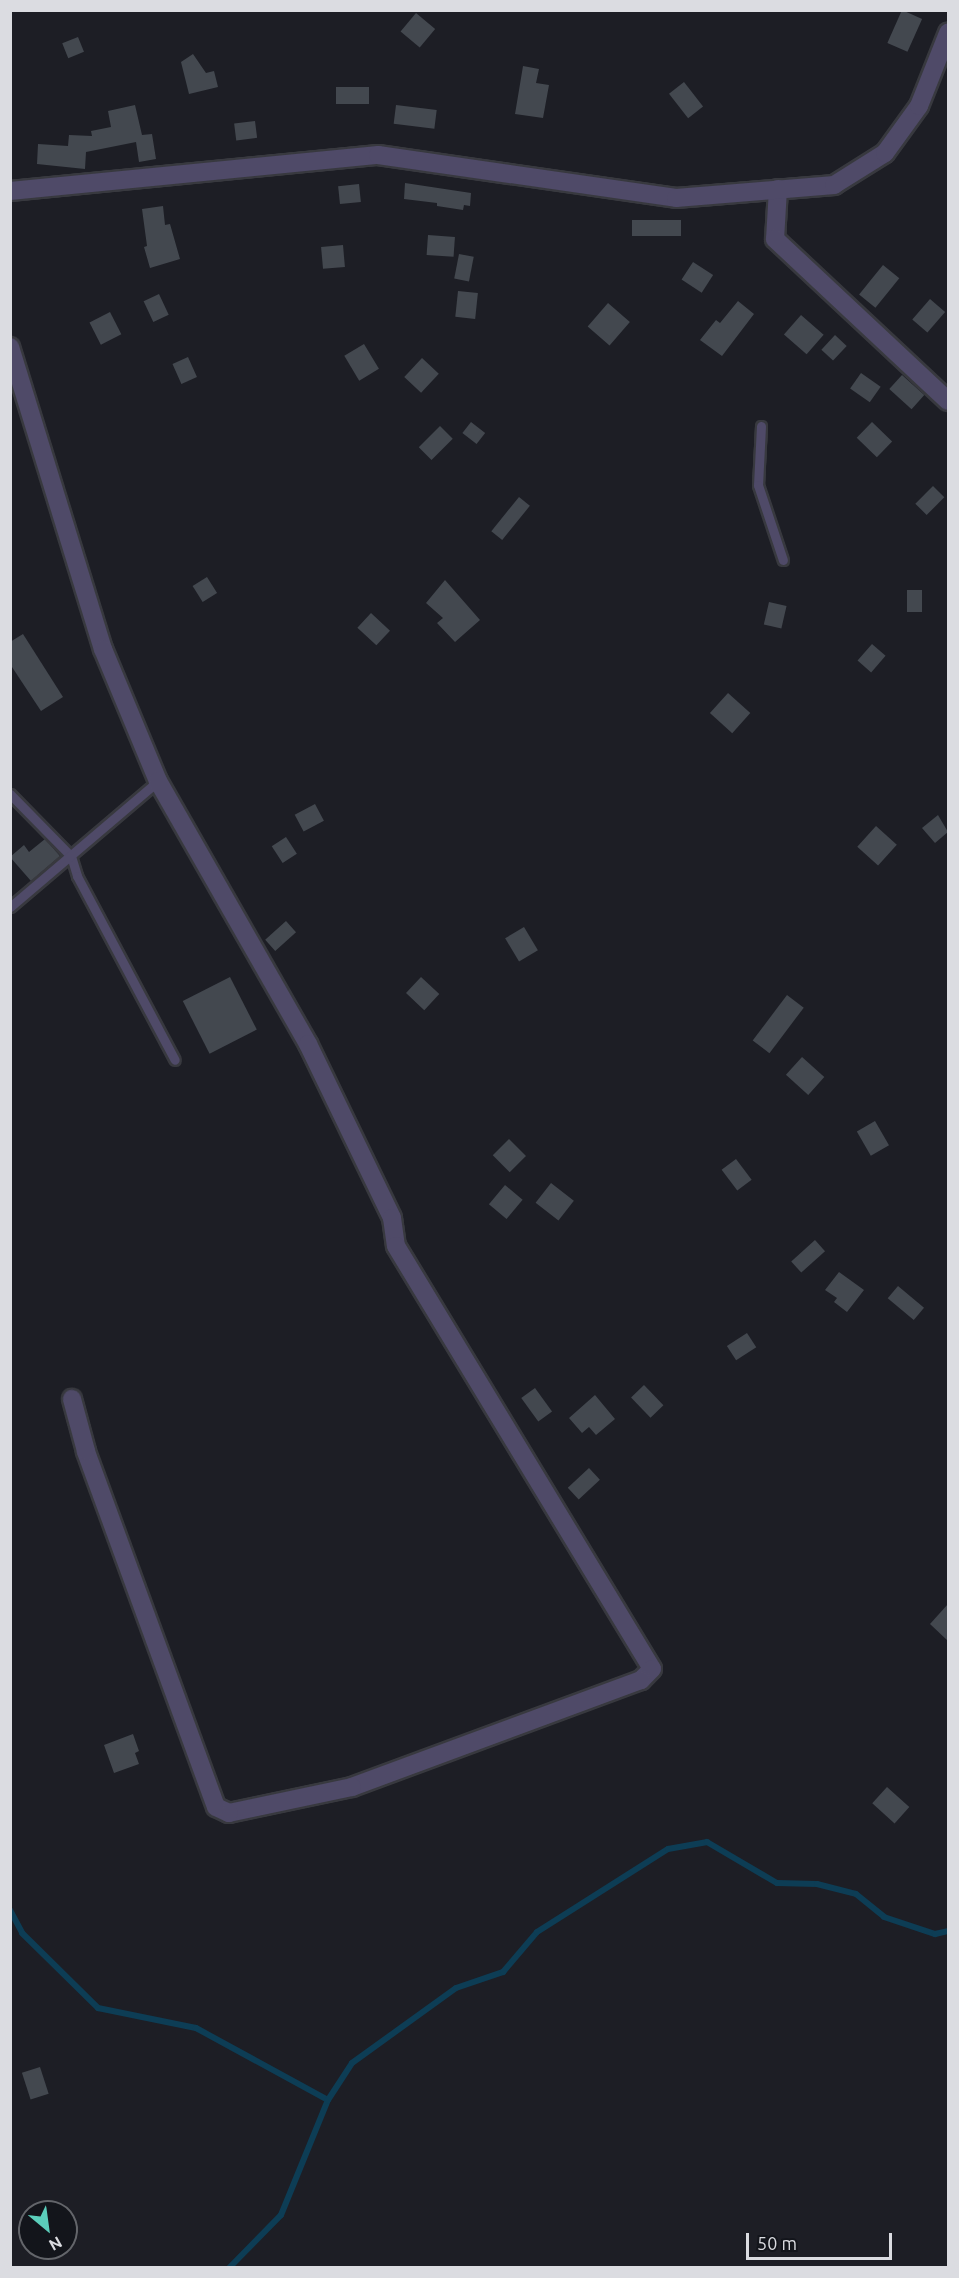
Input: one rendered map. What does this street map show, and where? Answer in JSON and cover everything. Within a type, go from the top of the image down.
[{"type":"street","points":[[10,191],[378,155],[676,198],[834,185],[885,153],[919,106],[948,33]]},
{"type":"street","points":[[778,189],[775,240],[948,401]]},
{"type":"street","points":[[10,347],[103,649],[158,781],[308,1044],[392,1218],[396,1246],[652,1669],[640,1680],[352,1786],[229,1813],[216,1807],[86,1451],[72,1400]]},
{"type":"lane","points":[[761,426],[758,485],[783,560]]},
{"type":"lane","points":[[10,907],[158,781]]},
{"type":"lane","points":[[10,794],[71,856],[77,876],[175,1060]]},
{"type":"building","points":[[902,10],[922,19],[907,52],[887,43]]},
{"type":"building","points":[[416,13],[435,29],[420,47],[401,31]]},
{"type":"building","points":[[78,37],[84,52],[68,58],[62,43]]},
{"type":"building","points":[[193,54],[206,73],[214,71],[218,87],[189,94],[181,62]]},
{"type":"building","points":[[523,66],[539,69],[536,83],[549,85],[543,118],[515,114]]},
{"type":"building","points":[[684,82],[703,106],[688,118],[669,94]]},
{"type":"building","points":[[336,87],[369,87],[369,104],[336,104]]},
{"type":"building","points":[[135,105],[142,135],[152,134],[156,159],[139,162],[136,142],[86,152],[85,169],[37,164],[38,144],[68,146],[69,135],[92,136],[91,131],[111,127],[108,111]]},
{"type":"building","points":[[396,105],[437,110],[434,129],[394,124]]},
{"type":"building","points":[[255,121],[257,138],[236,140],[234,124]]},
{"type":"building","points":[[405,183],[471,193],[470,206],[464,205],[463,210],[437,206],[437,203],[404,199]]},
{"type":"building","points":[[359,184],[361,202],[340,204],[338,186]]},
{"type":"building","points":[[163,206],[165,225],[170,224],[180,259],[150,268],[144,247],[147,246],[142,209]]},
{"type":"building","points":[[632,220],[681,220],[681,236],[632,236]]},
{"type":"building","points":[[428,235],[455,237],[454,257],[427,255]]},
{"type":"building","points":[[343,245],[345,267],[323,269],[321,247]]},
{"type":"building","points":[[459,254],[474,257],[469,281],[454,279]]},
{"type":"building","points":[[693,262],[713,275],[702,293],[682,280]]},
{"type":"building","points":[[883,265],[899,278],[875,308],[859,295]]},
{"type":"building","points":[[458,291],[478,293],[475,319],[455,317]]},
{"type":"building","points":[[159,294],[169,315],[153,322],[144,301]]},
{"type":"building","points":[[930,299],[945,312],[927,332],[912,319]]},
{"type":"building","points":[[738,301],[754,314],[722,356],[700,340],[716,320],[720,323]]},
{"type":"building","points":[[608,303],[630,322],[610,345],[588,326]]},
{"type":"building","points":[[110,312],[121,334],[101,345],[90,322]]},
{"type":"building","points":[[801,315],[824,335],[807,354],[784,335]]},
{"type":"building","points":[[835,335],[847,346],[833,361],[821,350]]},
{"type":"building","points":[[364,344],[379,369],[359,381],[344,356]]},
{"type":"building","points":[[188,357],[197,377],[181,384],[172,364]]},
{"type":"building","points":[[422,358],[439,374],[421,393],[404,377]]},
{"type":"building","points":[[861,373],[881,387],[870,402],[850,389]]},
{"type":"building","points":[[902,375],[924,395],[912,409],[889,389]]},
{"type":"building","points":[[471,422],[485,433],[477,444],[462,433]]},
{"type":"building","points":[[872,422],[892,441],[877,457],[857,438]]},
{"type":"building","points":[[440,426],[453,439],[432,460],[419,447]]},
{"type":"building","points":[[933,486],[944,497],[927,515],[915,504]]},
{"type":"building","points":[[519,497],[530,506],[502,540],[491,531]]},
{"type":"building","points":[[207,577],[217,593],[203,602],[193,586]]},
{"type":"building","points":[[445,580],[480,620],[455,642],[437,623],[443,618],[426,603]]},
{"type":"building","points":[[907,590],[922,590],[922,612],[907,612]]},
{"type":"building","points":[[769,602],[787,606],[781,628],[764,624]]},
{"type":"building","points":[[371,613],[390,631],[376,645],[357,628]]},
{"type":"building","points":[[23,634],[63,697],[41,711],[10,664],[10,642]]},
{"type":"building","points":[[872,644],[886,656],[871,672],[858,661]]},
{"type":"building","points":[[728,693],[750,713],[732,733],[710,713]]},
{"type":"building","points":[[315,804],[324,821],[304,832],[295,815]]},
{"type":"building","points":[[938,815],[948,832],[935,843],[922,828]]},
{"type":"building","points":[[876,826],[897,845],[878,866],[857,847]]},
{"type":"building","points":[[286,837],[297,854],[283,863],[272,846]]},
{"type":"building","points":[[45,839],[60,856],[31,881],[10,857],[24,845],[29,852]]},
{"type":"building","points":[[286,921],[296,932],[275,951],[265,940]]},
{"type":"building","points":[[524,927],[538,950],[519,961],[505,938]]},
{"type":"building","points":[[230,977],[257,1030],[210,1054],[183,1001]]},
{"type":"building","points":[[421,977],[439,994],[424,1010],[406,993]]},
{"type":"building","points":[[787,995],[804,1008],[769,1053],[753,1041]]},
{"type":"building","points":[[802,1057],[824,1077],[808,1095],[786,1075]]},
{"type":"building","points":[[875,1121],[889,1145],[871,1156],[857,1132]]},
{"type":"building","points":[[509,1139],[526,1156],[510,1172],[493,1155]]},
{"type":"building","points":[[736,1159],[752,1180],[737,1191],[722,1170]]},
{"type":"building","points":[[551,1183],[574,1201],[558,1221],[536,1203]]},
{"type":"building","points":[[505,1185],[523,1200],[507,1219],[489,1204]]},
{"type":"building","points":[[815,1240],[825,1251],[801,1273],[791,1261]]},
{"type":"building","points":[[839,1272],[864,1290],[847,1312],[834,1302],[837,1298],[825,1290]]},
{"type":"building","points":[[898,1286],[924,1308],[914,1320],[888,1298]]},
{"type":"building","points":[[747,1333],[756,1347],[736,1360],[727,1346]]},
{"type":"building","points":[[644,1385],[663,1405],[651,1418],[631,1398]]},
{"type":"building","points":[[535,1388],[552,1411],[538,1421],[521,1398]]},
{"type":"building","points":[[595,1395],[615,1419],[596,1435],[589,1427],[582,1433],[569,1418]]},
{"type":"building","points":[[589,1468],[600,1480],[579,1499],[568,1488]]},
{"type":"building","points":[[948,1604],[948,1641],[930,1624]]},
{"type":"building","points":[[133,1734],[139,1751],[135,1753],[139,1764],[114,1773],[104,1745]]},
{"type":"building","points":[[887,1787],[909,1807],[895,1823],[872,1803]]},
{"type":"building","points":[[40,2067],[49,2094],[31,2100],[22,2073]]},
{"type":"waterway","points":[[229,2268],[281,2215],[328,2100],[352,2063],[456,1988],[503,1972],[537,1932],[668,1849],[707,1842],[777,1883],[817,1884],[856,1894],[884,1917],[935,1934],[948,1931]]},
{"type":"waterway","points":[[10,1910],[22,1933],[98,2008],[196,2028],[328,2100]]}]
